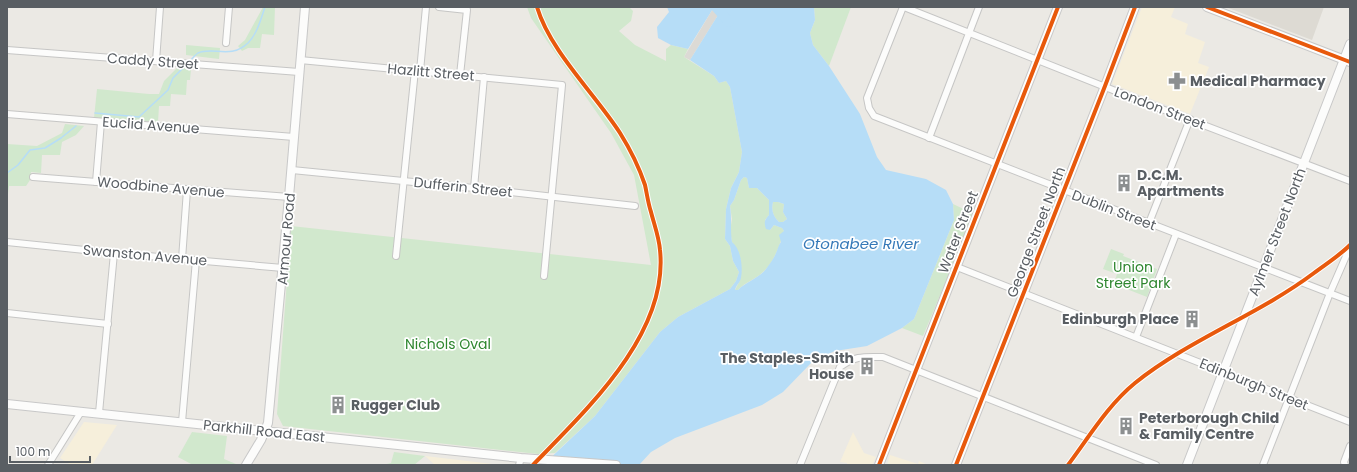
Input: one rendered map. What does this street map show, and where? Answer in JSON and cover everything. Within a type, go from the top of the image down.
[{"type":"main road","name":"Armour Road","points":[[246,465],[265,432],[268,423],[290,197],[305,7]]},
{"type":"main road","name":"Water Street","points":[[879,465],[1058,7]]},
{"type":"main road","name":"George Street North","points":[[956,465],[1135,7]]},
{"type":"main road","points":[[1207,7],[1347,61]]},
{"type":"main road","points":[[1318,50],[1332,53],[1343,49],[1350,43]]},
{"type":"main road","name":"Aylmer Street North","points":[[1187,465],[1304,163],[1347,61],[1350,43]]},
{"type":"main road","name":"Parkhill Road East","points":[[7,404],[182,422],[520,462],[542,460],[616,465]]},
{"type":"street","points":[[156,61],[160,7]]},
{"type":"street","points":[[226,44],[229,7]]},
{"type":"street","points":[[396,256],[426,7]]},
{"type":"street","points":[[439,7],[467,10],[460,75]]},
{"type":"street","name":"London Street","points":[[904,7],[1350,181]]},
{"type":"street","name":"Dublin Street","points":[[904,7],[867,98],[869,108],[874,116],[1350,301]]},
{"type":"street","points":[[929,138],[979,7]]},
{"type":"street","name":"Caddy Street","points":[[7,50],[300,72]]},
{"type":"street","name":"Hazlitt Street","points":[[300,60],[562,85],[551,197]]},
{"type":"street","points":[[474,188],[484,77]]},
{"type":"street","name":"Euclid Avenue","points":[[7,114],[294,137]]},
{"type":"street","points":[[1150,223],[1190,119]]},
{"type":"street","points":[[96,182],[101,122]]},
{"type":"street","name":"Dufferin Street","points":[[292,170],[635,206]]},
{"type":"street","name":"Woodbine Avenue","points":[[33,177],[290,197]]},
{"type":"street","points":[[182,259],[187,190]]},
{"type":"street","points":[[544,276],[551,197]]},
{"type":"street","points":[[1136,338],[1176,234]]},
{"type":"street","name":"Swanston Avenue","points":[[7,242],[283,268]]},
{"type":"street","points":[[1263,465],[1330,293],[1350,247]]},
{"type":"street","points":[[99,414],[114,253]]},
{"type":"street","points":[[182,422],[196,260]]},
{"type":"street","name":"Edinburgh Street","points":[[957,267],[1350,422]]},
{"type":"street","points":[[7,313],[108,324]]},
{"type":"street","points":[[801,464],[840,367],[849,360],[861,357],[883,357],[1156,465]]},
{"type":"street","points":[[48,465],[80,412]]},
{"type":"street","points":[[1344,464],[1350,446]]},
{"type":"shaded area","points":[[714,7],[723,7],[690,60],[684,57]]},
{"type":"shaded area","points":[[1142,7],[1175,7],[1171,17],[1188,24],[1185,34],[1205,42],[1198,63],[1209,67],[1190,114],[1112,84]]},
{"type":"shaded area","points":[[1226,7],[1324,7],[1312,40]]},
{"type":"shaded area","points":[[84,422],[117,425],[92,465],[71,465],[60,458]]},
{"type":"shaded area","points":[[853,432],[864,453],[876,457],[872,465],[847,465],[847,463],[840,462]]},
{"type":"shaded area","points":[[890,455],[918,464],[919,461],[928,465],[887,465]]},
{"type":"shaded area","points":[[425,456],[501,465],[435,465]]},
{"type":"green space","points":[[263,7],[275,7],[274,35],[262,34],[260,48],[248,48],[242,51],[238,46],[245,40]]},
{"type":"green space","name":"Nichols Oval","points":[[527,7],[629,7],[633,11],[631,21],[619,31],[635,45],[666,61],[666,49],[671,45],[688,49],[684,57],[714,76],[719,83],[726,81],[730,87],[742,152],[739,172],[731,188],[726,209],[725,239],[730,246],[733,261],[739,272],[736,281],[730,289],[678,317],[660,332],[595,416],[555,453],[538,454],[283,426],[277,414],[291,226],[651,265],[634,175],[611,133],[531,18]]},
{"type":"green space","points":[[814,7],[851,7],[829,66],[813,45],[810,33],[815,20]]},
{"type":"green space","points":[[186,45],[220,48],[219,59],[186,55]]},
{"type":"green space","points":[[178,67],[191,69],[190,80],[187,80],[186,95],[171,94],[170,106],[159,106],[158,122],[94,118],[97,89],[159,94],[164,81]]},
{"type":"green space","points":[[65,124],[84,126],[76,135],[62,142],[60,155],[42,155],[41,173],[31,172],[30,180],[26,186],[9,186],[7,202],[7,144],[37,146],[62,133]]},
{"type":"green space","points":[[744,177],[747,178],[749,188],[757,188],[769,200],[769,215],[765,220],[770,230],[774,225],[782,228],[784,231],[776,253],[767,268],[738,290],[735,290],[740,280],[741,261],[732,242],[730,231],[732,219],[730,206],[734,200],[741,180]]},
{"type":"green space","points":[[773,202],[784,204],[783,212],[787,219],[783,222],[779,222],[774,215],[772,210]]},
{"type":"green space","points":[[953,204],[974,214],[923,336],[902,328],[914,319],[954,220]]},
{"type":"green space","name":"Union Street Park","points":[[1111,249],[1124,254],[1123,256],[1157,269],[1147,297],[1114,284],[1117,274],[1103,269]]},
{"type":"green space","points":[[192,432],[227,436],[224,459],[236,464],[193,465],[178,457]]},
{"type":"green space","points":[[394,452],[425,456],[414,465],[382,465],[391,463]]},
{"type":"water","points":[[667,7],[714,7],[688,49],[671,45],[658,38],[657,27],[669,12]]},
{"type":"water","name":"Otonabee River","points":[[723,7],[814,7],[815,20],[810,33],[813,45],[829,66],[860,114],[877,157],[886,170],[926,179],[946,190],[953,204],[954,220],[914,319],[902,328],[867,346],[835,351],[814,360],[783,392],[762,405],[675,438],[651,452],[639,465],[543,465],[595,416],[660,332],[678,317],[730,289],[736,281],[739,272],[733,261],[730,246],[725,239],[726,209],[731,188],[739,172],[742,152],[730,87],[726,81],[719,83],[714,76],[690,60]],"holes":[[[744,177],[747,178],[749,188],[757,188],[769,200],[769,215],[765,222],[766,229],[770,230],[774,225],[782,228],[784,231],[779,235],[781,242],[766,269],[738,290],[735,290],[740,281],[742,269],[739,254],[732,242],[730,206],[734,200],[741,180]],[[773,202],[784,204],[783,212],[787,219],[783,222],[779,222],[775,217],[772,210]]]},
{"type":"waterway","points":[[189,62],[198,53],[204,51],[235,51],[248,43],[254,35],[265,7]]},
{"type":"waterway","name":"Otonabee River","points":[[716,7],[729,22]]},
{"type":"waterway","points":[[95,113],[139,117],[168,90],[173,78],[185,66]]},
{"type":"waterway","points":[[7,173],[18,165],[30,150],[45,148],[76,126]]},
{"type":"cycle path","points":[[533,465],[599,395],[620,368],[638,340],[651,311],[659,281],[660,250],[658,235],[645,185],[631,152],[610,118],[562,56],[543,23],[537,7]]},
{"type":"cycle path","points":[[879,465],[1058,7]]},
{"type":"cycle path","points":[[956,465],[1135,7]]},
{"type":"cycle path","points":[[1207,7],[1350,62]]},
{"type":"cycle path","points":[[1068,465],[1107,411],[1135,383],[1178,353],[1270,302],[1292,288],[1332,260],[1350,245]]},
{"type":"place","name":"Medical Pharmacy","points":[[1177,81]]},
{"type":"place","name":"D.C.M. Apartments","points":[[1124,183]]},
{"type":"place","name":"Edinburgh Place","points":[[1192,319]]},
{"type":"place","name":"The Staples-Smith House","points":[[867,366]]},
{"type":"place","name":"Rugger Club","points":[[338,405]]},
{"type":"place","name":"Peterborough Child & Family Centre","points":[[1126,426]]}]
